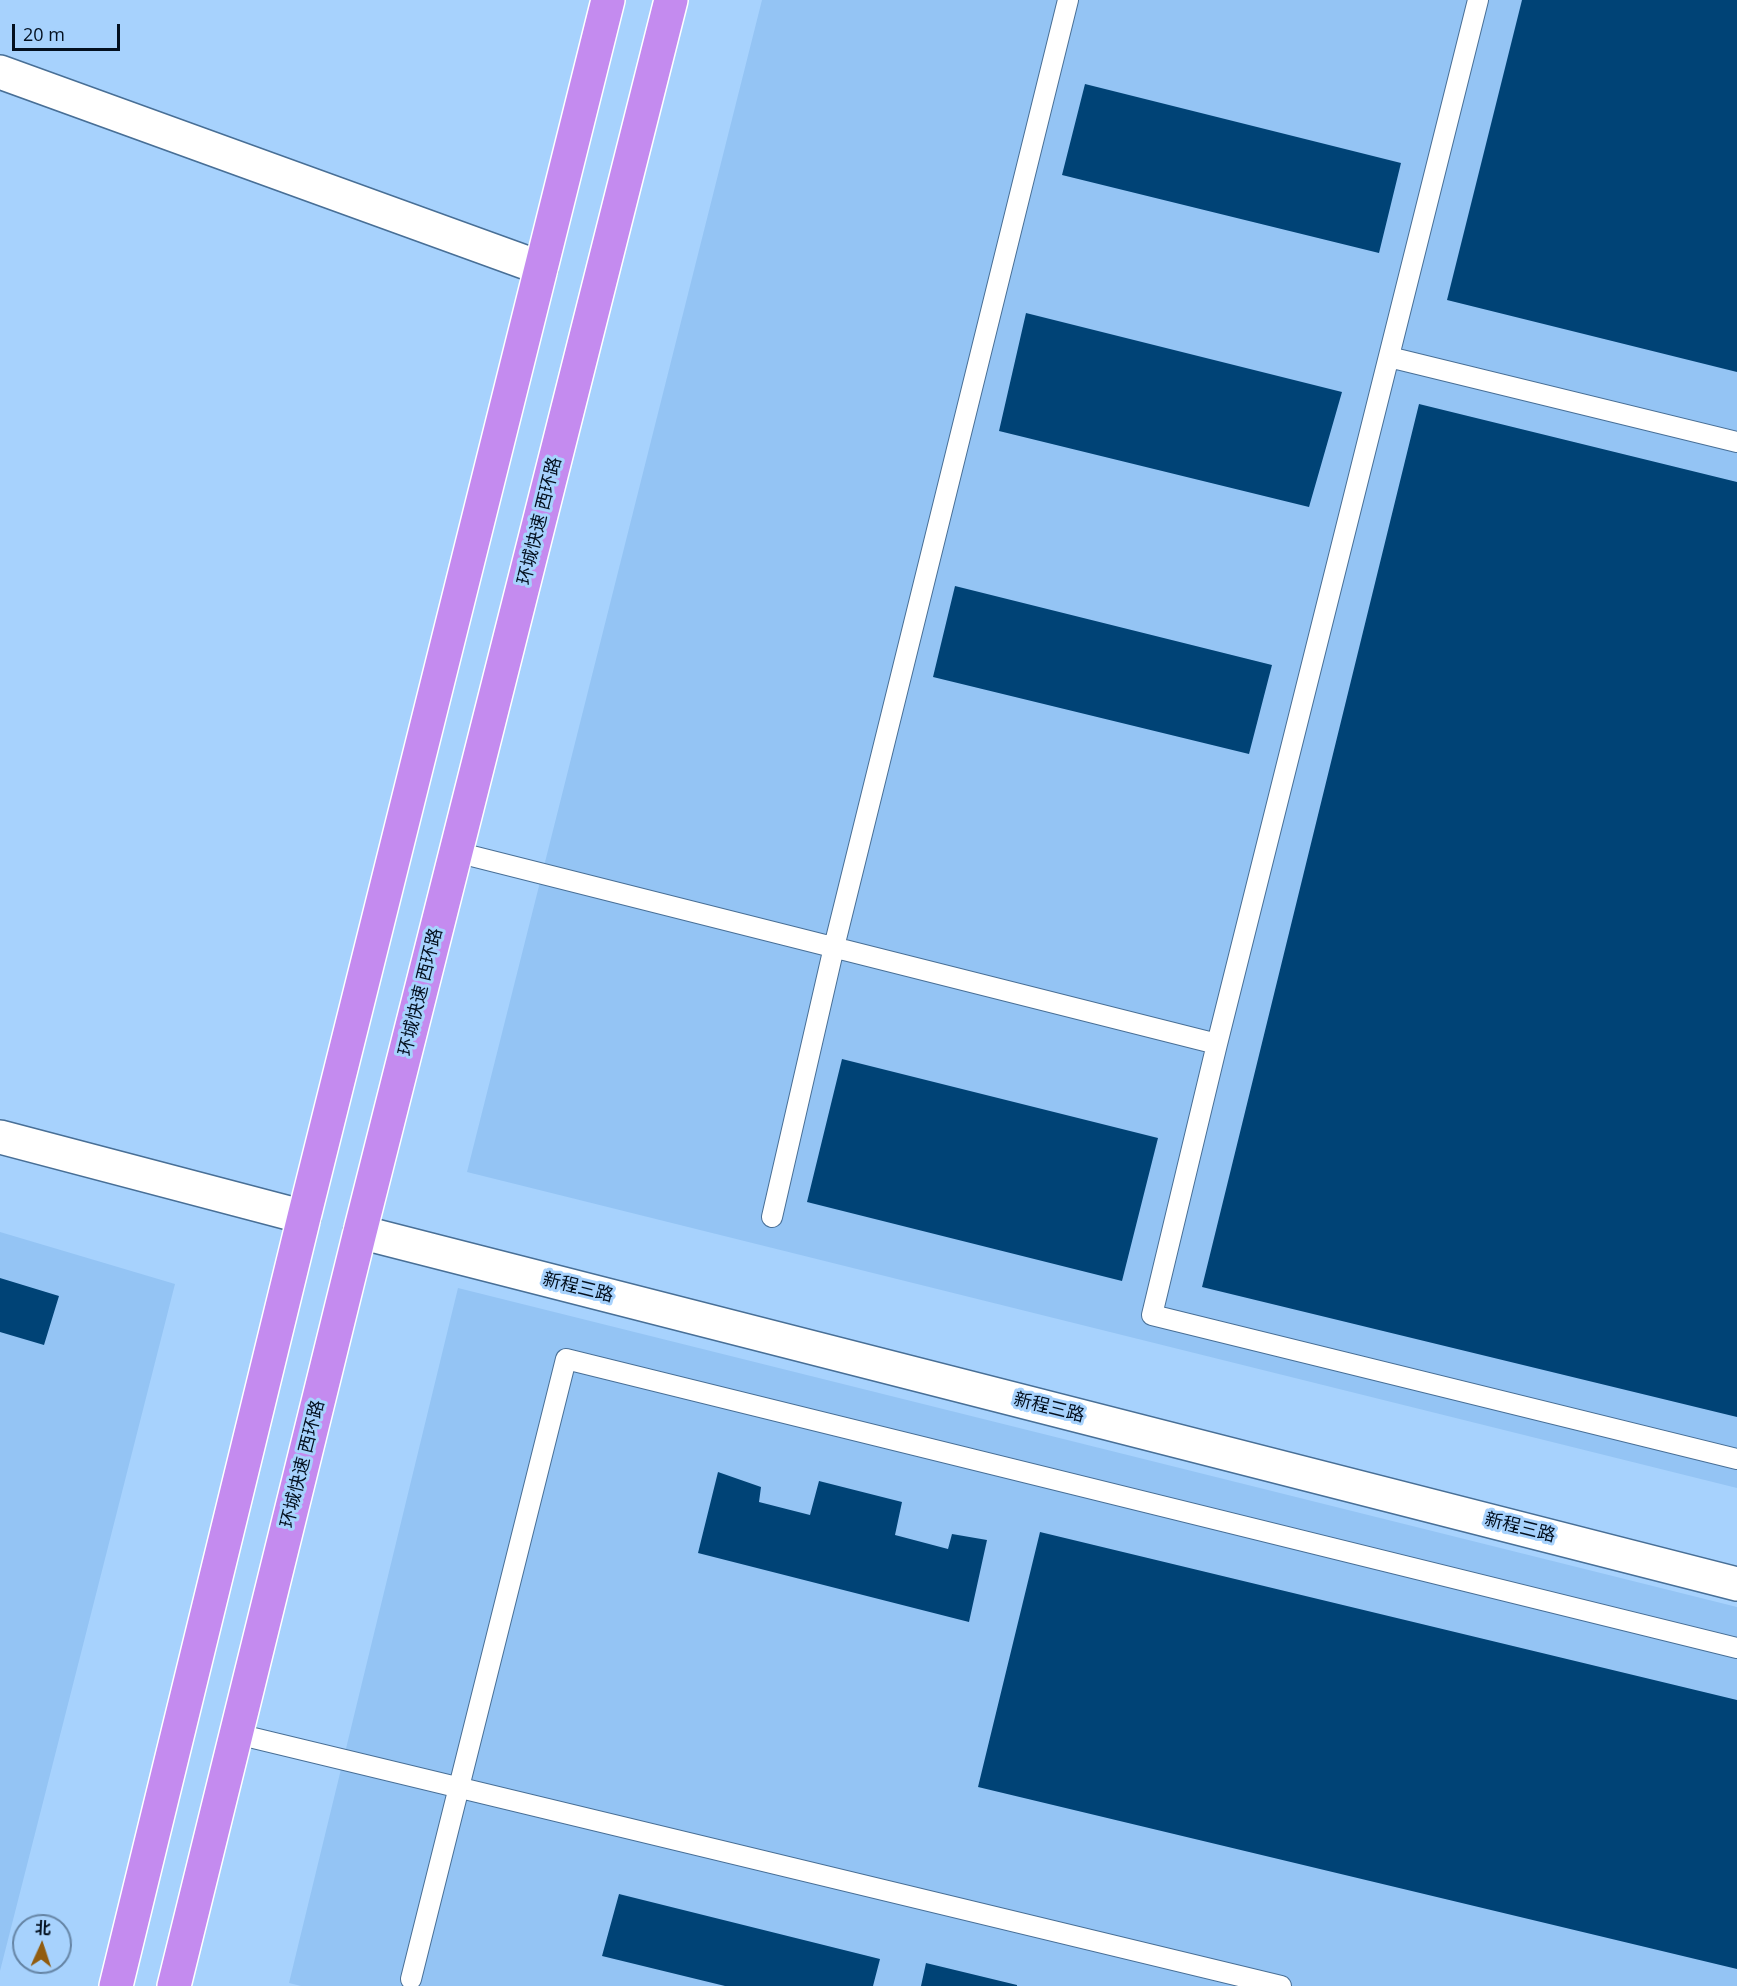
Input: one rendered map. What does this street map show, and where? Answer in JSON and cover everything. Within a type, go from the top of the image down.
[{"type":"highway","points":[[116,1986],[304,1218],[608,0]]},
{"type":"highway","name":"环城快速 西环路","points":[[174,1986],[360,1232],[671,0]]},
{"type":"street","points":[[0,72],[541,268]]},
{"type":"street","points":[[0,1137],[304,1218]]},
{"type":"street","name":"新程三路","points":[[360,1232],[1737,1584]]},
{"type":"lane","points":[[772,1218],[834,947],[1068,0]]},
{"type":"lane","points":[[1478,0],[1216,1044],[1152,1315],[1737,1459]]},
{"type":"lane","points":[[1389,357],[1737,442]]},
{"type":"lane","points":[[456,852],[1216,1044]]},
{"type":"lane","points":[[411,1979],[566,1359],[1737,1648]]},
{"type":"lane","points":[[237,1734],[1281,1986]]},
{"type":"shaded area","points":[[762,0],[1737,0],[1737,1488],[467,1172]]},
{"type":"shaded area","points":[[0,1232],[175,1284],[15,1914],[12,1914],[12,1924],[0,1971]]},
{"type":"shaded area","points":[[458,1288],[1737,1607],[1737,1986],[301,1986],[289,1983]]},
{"type":"building","points":[[1522,0],[1737,0],[1737,372],[1447,300]]},
{"type":"building","points":[[1085,84],[1401,163],[1379,253],[1062,175]]},
{"type":"building","points":[[1026,313],[1342,392],[1309,507],[999,431]]},
{"type":"building","points":[[1419,404],[1737,482],[1737,1417],[1202,1287]]},
{"type":"building","points":[[955,586],[1272,665],[1249,754],[933,677]]},
{"type":"building","points":[[842,1059],[1158,1138],[1122,1281],[807,1202]]},
{"type":"building","points":[[0,1278],[59,1296],[44,1345],[0,1332]]},
{"type":"building","points":[[718,1472],[761,1487],[759,1502],[810,1515],[819,1481],[902,1502],[895,1535],[948,1549],[952,1534],[987,1540],[969,1622],[698,1553]]},
{"type":"building","points":[[1040,1532],[1737,1700],[1737,1969],[978,1787]]},
{"type":"building","points":[[619,1894],[880,1959],[873,1986],[725,1986],[602,1956]]},
{"type":"building","points":[[926,1963],[1017,1985],[1017,1986],[921,1986]]}]
